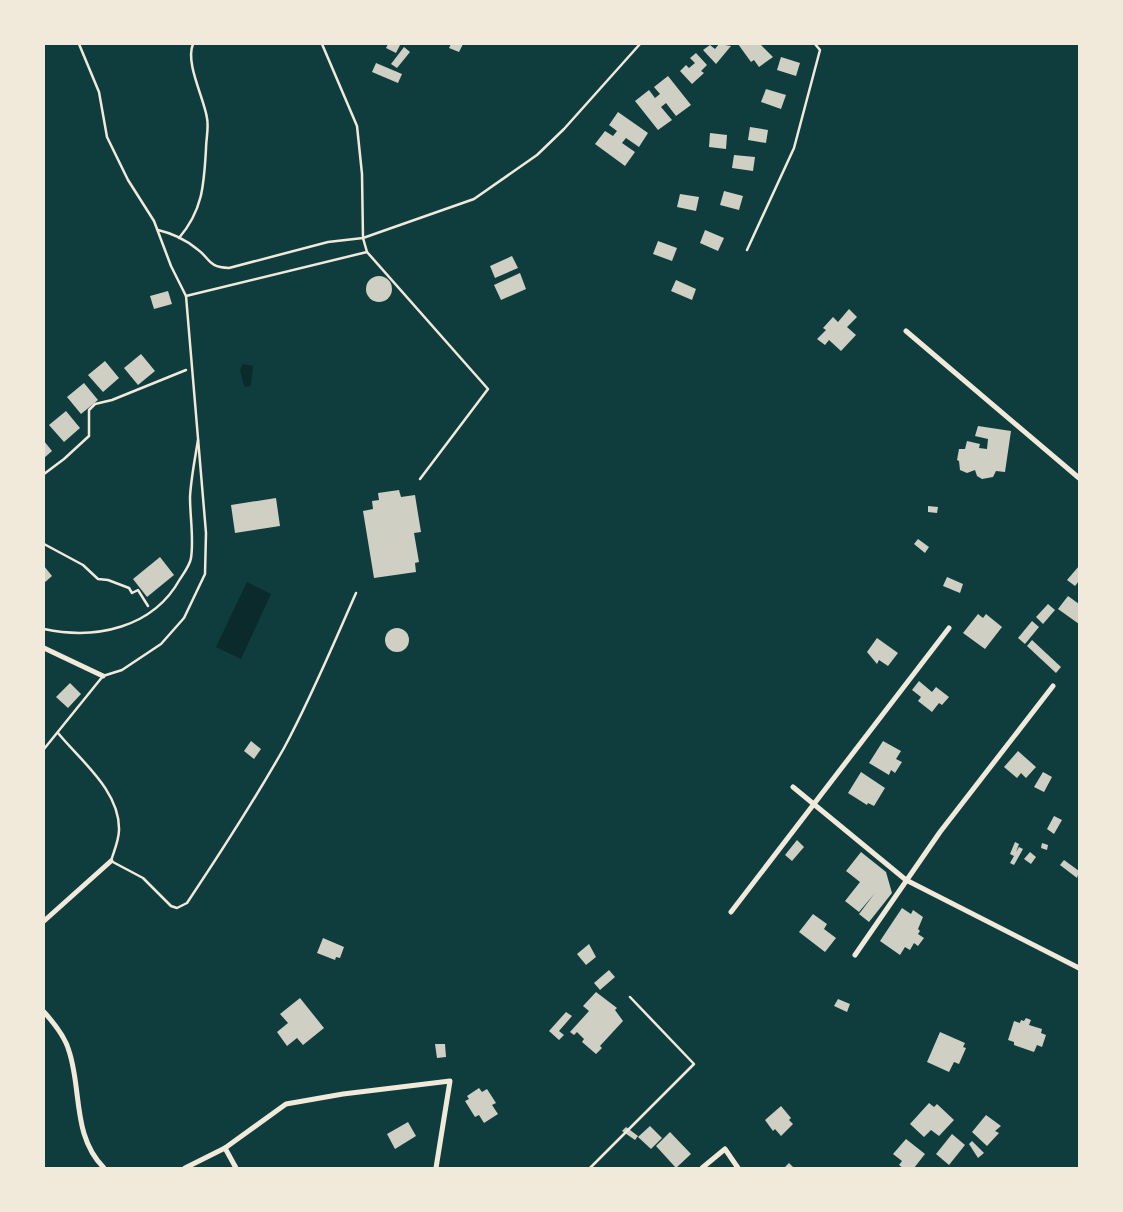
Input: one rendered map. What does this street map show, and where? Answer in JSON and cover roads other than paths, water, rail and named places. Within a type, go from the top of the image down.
[{"type":"street","points":[[906,331],[1079,478]]},
{"type":"street","points":[[731,912],[950,628]]},
{"type":"street","points":[[44,648],[103,676]]},
{"type":"street","points":[[855,955],[940,832],[1054,686]]},
{"type":"street","points":[[793,788],[906,880],[1079,968]]},
{"type":"street","points":[[44,920],[111,861]]},
{"type":"street","points":[[44,1012],[60,1030],[69,1051],[80,1119],[87,1144],[104,1168]]},
{"type":"street","points":[[185,1168],[225,1148],[286,1104],[343,1094],[450,1081],[436,1168]]},
{"type":"street","points":[[225,1148],[236,1168]]},
{"type":"street","points":[[702,1168],[725,1149],[738,1168]]},
{"type":"lane","points":[[44,749],[103,676],[122,670],[161,644],[184,618],[205,574],[206,533],[186,296],[171,266],[157,230],[128,180],[107,137],[100,92],[79,44]]},
{"type":"lane","points":[[179,238],[192,223],[203,188],[208,119],[194,73],[191,49],[193,44]]},
{"type":"lane","points":[[322,44],[357,126],[362,174],[363,238],[366,252],[488,389],[420,478]]},
{"type":"lane","points":[[157,230],[179,238],[198,249],[208,263],[219,268],[229,268],[328,242],[363,238],[474,199],[537,155],[564,129],[640,44]]},
{"type":"lane","points":[[748,250],[794,148],[820,50],[815,44]]},
{"type":"lane","points":[[186,296],[366,252]]},
{"type":"lane","points":[[44,629],[56,632],[102,631],[128,626],[145,616],[172,594],[191,560],[190,495],[199,434]]},
{"type":"lane","points":[[58,733],[91,770],[112,799],[119,830],[111,861],[143,878],[171,906],[177,908],[187,903],[253,802],[285,746],[319,678],[356,593]]},
{"type":"lane","points":[[590,1168],[694,1064],[630,997]]},
{"type":"water","points":[[243,364],[253,366],[251,385],[248,387],[244,386],[240,370]]},
{"type":"water","points":[[247,582],[271,594],[241,659],[216,647]]}]
